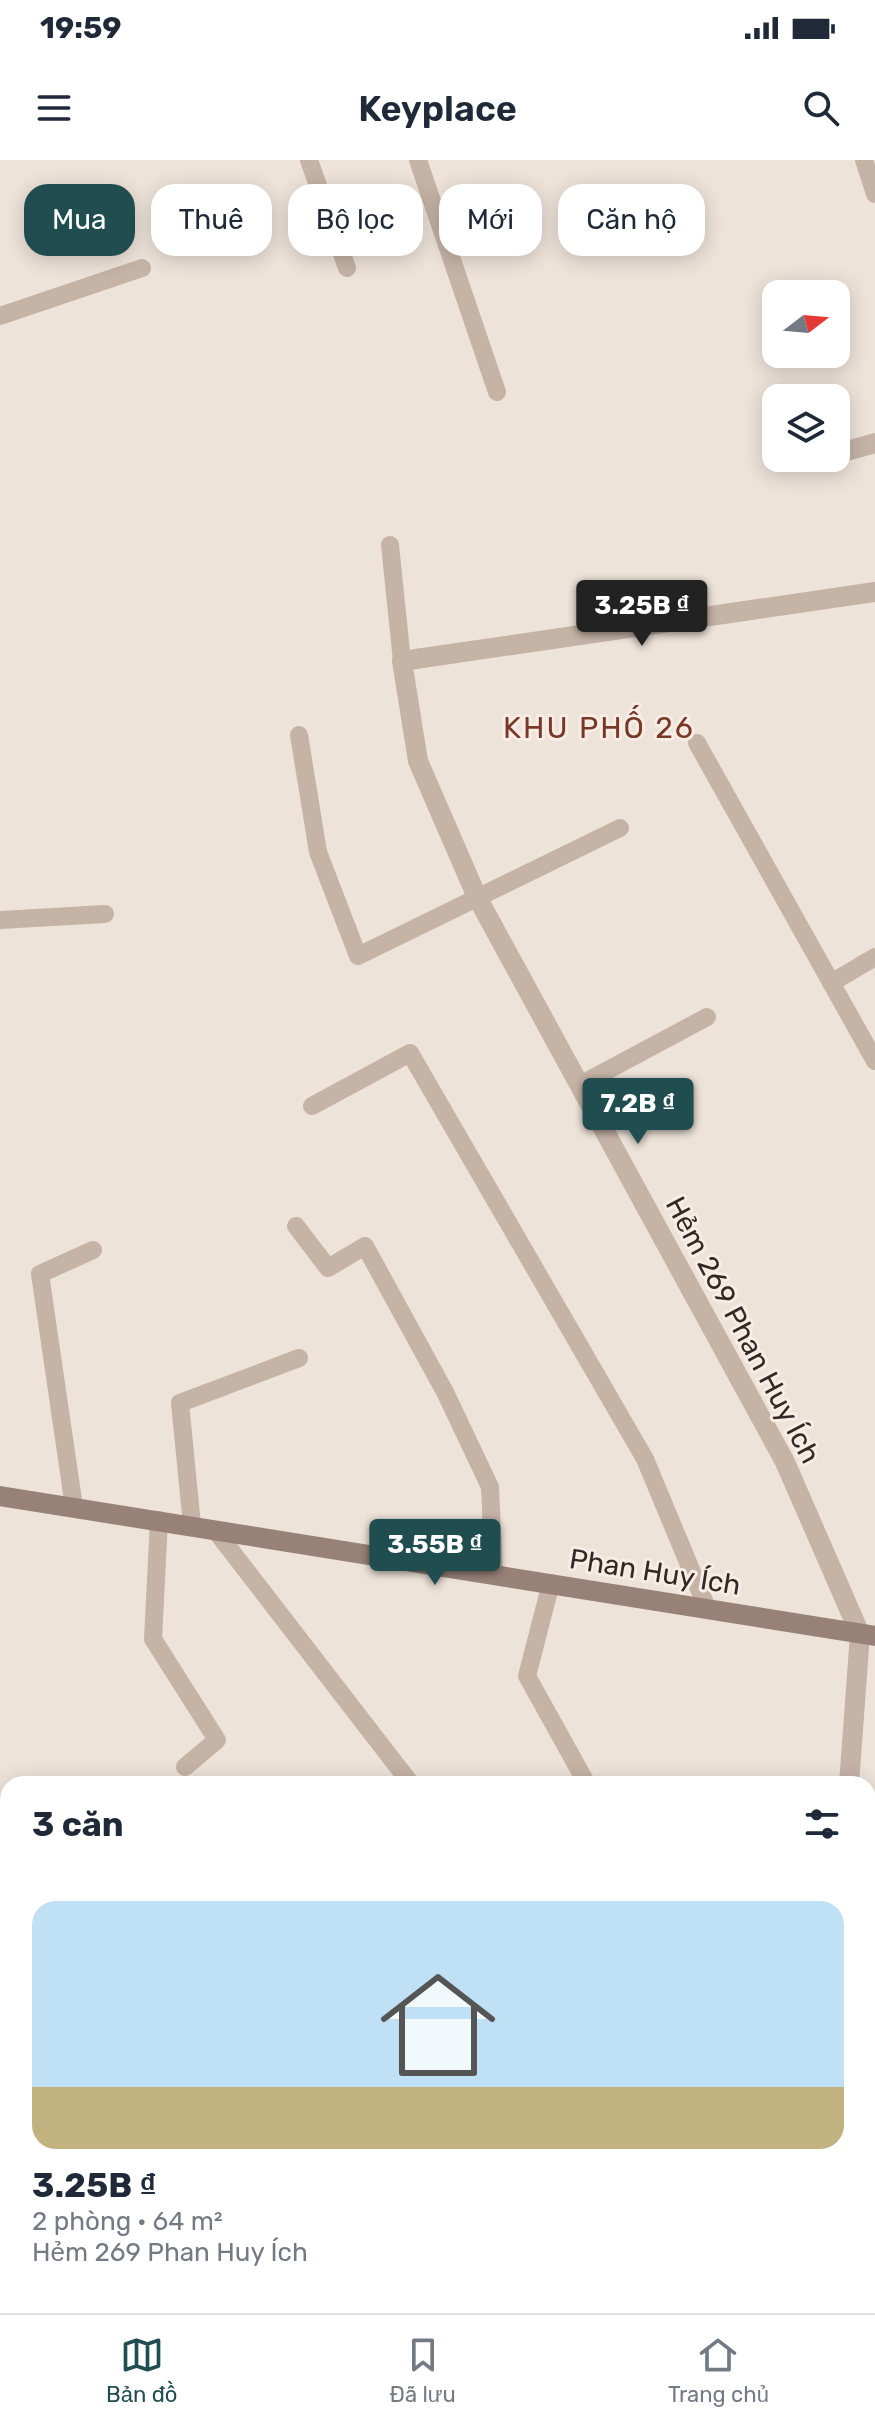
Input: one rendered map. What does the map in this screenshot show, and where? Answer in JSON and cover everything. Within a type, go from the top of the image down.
[{"type":"main road","name":"Phan Huy Ích","points":[[0,1496],[868,1635]]},
{"type":"street","points":[[850,450],[875,443]]},
{"type":"street","points":[[402,661],[875,592]]},
{"type":"street","name":"Hẻm 269 Phan Huy Ích","points":[[402,661],[418,761],[477,897],[785,1462],[868,1635]]},
{"type":"street","points":[[850,1776],[868,1635]]},
{"type":"lane","points":[[309,160],[347,268]]},
{"type":"lane","points":[[418,160],[497,392]]},
{"type":"lane","points":[[864,160],[875,194]]},
{"type":"lane","points":[[0,316],[142,268]]},
{"type":"lane","name":"Hẻm 269 Phan Huy Ích","points":[[390,545],[402,661]]},
{"type":"lane","points":[[299,735],[318,852],[358,956],[620,828]]},
{"type":"lane","points":[[697,743],[875,1061]]},
{"type":"lane","points":[[0,920],[105,914]]},
{"type":"lane","points":[[831,983],[875,957]]},
{"type":"lane","points":[[580,1085],[707,1017]]},
{"type":"lane","points":[[312,1106],[410,1053],[645,1459],[707,1608]]},
{"type":"lane","points":[[296,1226],[328,1268],[365,1246],[445,1392],[490,1487],[494,1574]]},
{"type":"lane","points":[[74,1507],[40,1274],[93,1250]]},
{"type":"lane","points":[[192,1525],[180,1403],[299,1358]]},
{"type":"lane","points":[[159,1520],[153,1639],[217,1740],[185,1767]]},
{"type":"lane","points":[[215,1530],[405,1776]]},
{"type":"lane","points":[[551,1583],[527,1676],[583,1776]]},
{"type":"district","name":"KHU PHỐ 26","points":[[599,728]]}]
